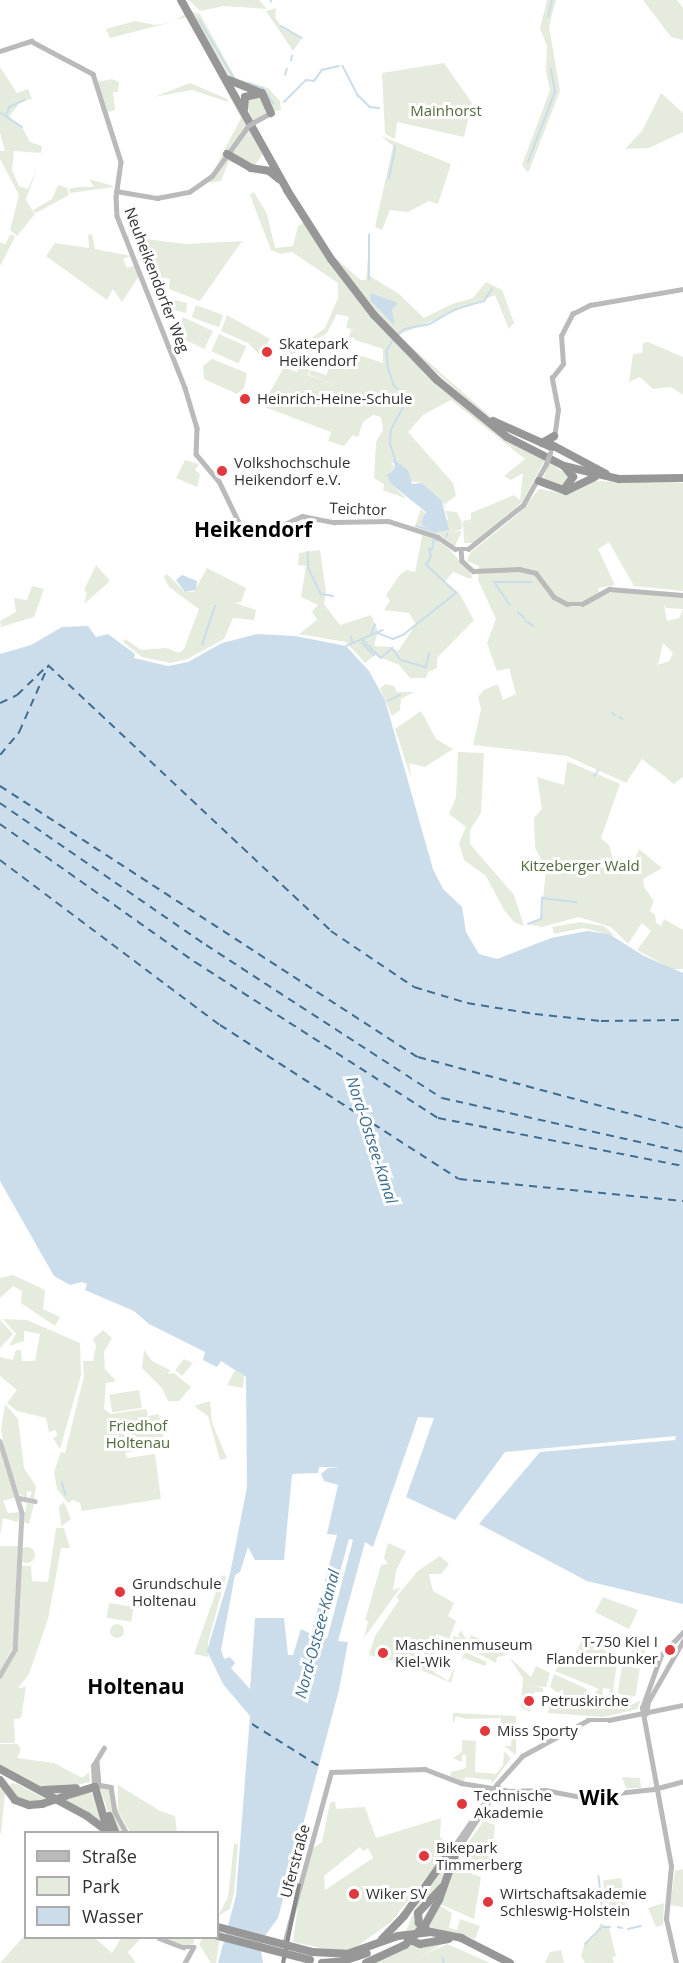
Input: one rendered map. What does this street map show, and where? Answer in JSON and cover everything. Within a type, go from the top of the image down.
[{"type":"highway","points":[[181,0],[227,77],[287,190],[359,296],[396,337],[482,418],[529,450],[564,466],[605,476],[644,481],[683,476]]},
{"type":"highway","points":[[227,77],[238,86],[262,93],[270,114]]},
{"type":"highway","points":[[246,113],[245,97],[255,93],[263,99],[270,114]]},
{"type":"highway","points":[[227,153],[257,165],[265,156],[264,148]]},
{"type":"highway","points":[[227,153],[251,168],[269,171],[287,190]]},
{"type":"highway","points":[[396,337],[483,416],[551,458],[605,476]]},
{"type":"highway","points":[[483,416],[542,443],[605,476]]},
{"type":"highway","points":[[542,443],[554,436]]},
{"type":"highway","points":[[540,483],[566,488],[573,477],[564,466]]},
{"type":"highway","points":[[540,483],[566,491],[587,478],[605,476]]},
{"type":"highway","points":[[0,1771],[87,1816],[106,1831]]},
{"type":"highway","points":[[0,1771],[100,1831]]},
{"type":"highway","points":[[0,1780],[15,1800],[29,1805],[42,1804],[98,1785]]},
{"type":"highway","points":[[30,1785],[55,1792],[98,1785]]},
{"type":"highway","points":[[98,1785],[108,1831]]},
{"type":"highway","points":[[98,1785],[114,1831]]},
{"type":"highway","points":[[366,1963],[424,1926],[443,1885],[454,1851]]},
{"type":"highway","points":[[370,1947],[396,1926],[454,1851]]},
{"type":"highway","points":[[443,1885],[421,1907],[417,1916],[422,1928],[469,1941],[510,1963]]},
{"type":"highway","points":[[406,1939],[423,1891]]},
{"type":"highway","points":[[219,1927],[311,1956],[322,1963],[353,1959],[409,1937],[454,1939]]},
{"type":"highway","points":[[219,1936],[311,1956],[338,1955],[407,1934],[440,1933]]},
{"type":"highway","points":[[406,1939],[420,1944],[440,1938],[454,1939],[503,1963]]},
{"type":"street","name":"Neuheikendorfer Weg","points":[[0,51],[32,41],[93,74],[120,159],[116,204],[184,388],[196,426],[196,454],[219,481],[241,530],[252,536]]},
{"type":"street","points":[[116,193],[169,198],[189,192],[212,176],[248,126],[270,114]]},
{"type":"street","points":[[118,184],[126,195]]},
{"type":"street","points":[[116,204],[126,195]]},
{"type":"street","points":[[683,289],[590,305],[572,314],[561,336],[563,364],[552,378],[558,410],[554,436],[540,483],[518,510],[479,543],[461,550],[462,561],[475,572],[533,571],[555,597],[567,604],[582,604],[609,589],[683,595]]},
{"type":"street","name":"Teichtor","points":[[252,536],[306,516],[334,522],[401,523],[461,550]]},
{"type":"street","points":[[676,1963],[666,1919],[671,1866],[656,1789],[645,1712],[646,1690],[656,1664],[667,1644],[683,1632]]},
{"type":"street","points":[[645,1712],[683,1641]]},
{"type":"street","points":[[454,1851],[503,1777],[520,1758],[588,1720],[609,1720],[683,1705]]},
{"type":"street","points":[[104,1748],[93,1769],[98,1785],[112,1788],[115,1812],[125,1831]]},
{"type":"street","name":"Uferstraße","points":[[280,1956],[332,1772],[425,1769],[461,1784],[485,1786],[495,1790]]},
{"type":"street","points":[[495,1790],[547,1790],[579,1797],[656,1789],[683,1781]]},
{"type":"street","points":[[162,1939],[179,1946],[194,1947],[185,1963]]},
{"type":"green space","points":[[177,0],[180,0],[249,124],[213,172],[241,118],[187,17],[176,20],[185,14]]},
{"type":"green space","points":[[189,0],[259,0],[267,9],[224,6],[200,11]]},
{"type":"green space","points":[[547,0],[556,0],[549,26],[560,91],[528,173],[522,165],[550,90],[546,72],[547,46],[540,29]]},
{"type":"green space","points":[[643,0],[677,0],[683,8],[683,40],[671,37]]},
{"type":"green space","points":[[276,8],[275,17],[283,29],[302,38],[293,51],[266,11]]},
{"type":"green space","points":[[191,11],[200,14],[235,78],[268,88],[280,101],[281,110],[272,112],[268,101],[231,80]]},
{"type":"green space","points":[[135,21],[155,25],[172,22],[110,38],[106,29]]},
{"type":"green space","name":"Mainhorst","points":[[444,63],[472,103],[464,137],[397,122],[395,139],[385,134],[382,73]]},
{"type":"green space","points":[[0,67],[17,93],[28,89],[32,99],[21,101],[9,117],[22,127],[30,142],[42,146],[41,153],[14,151],[12,170],[19,186],[28,189],[37,168],[26,200],[35,214],[17,236],[10,230],[19,195],[0,159],[0,151],[5,151],[0,133]]},
{"type":"green space","points":[[112,79],[119,82],[118,92],[113,92],[115,110],[108,112],[98,82]]},
{"type":"green space","points":[[190,83],[227,99],[228,102],[192,90],[154,97]]},
{"type":"green space","points":[[661,93],[683,113],[683,132],[649,148],[625,149],[642,131]]},
{"type":"green space","points":[[259,95],[267,113],[252,121],[245,99]]},
{"type":"green space","points":[[250,127],[263,154],[255,165],[230,153]]},
{"type":"green space","points":[[381,136],[451,164],[438,204],[429,201],[408,212],[390,210],[382,230],[375,227],[393,146]]},
{"type":"green space","points":[[228,156],[255,172],[229,161],[221,181],[209,183]]},
{"type":"green space","points":[[89,179],[114,187],[70,193],[69,189],[94,187]]},
{"type":"green space","points":[[58,185],[67,188],[69,195],[36,213],[33,210],[52,199]]},
{"type":"green space","points":[[254,192],[267,214],[275,248],[293,246],[298,226],[304,222],[356,294],[453,396],[545,460],[522,502],[474,543],[464,543],[463,521],[471,519],[471,513],[514,495],[520,500],[523,473],[511,480],[504,476],[525,459],[451,400],[423,415],[408,432],[453,483],[456,496],[445,504],[446,511],[457,512],[463,525],[461,530],[449,532],[462,531],[455,546],[440,535],[415,526],[421,509],[426,514],[448,520],[444,504],[422,483],[409,481],[408,470],[391,462],[395,468],[389,472],[391,484],[407,499],[383,490],[384,484],[374,478],[376,442],[383,430],[381,417],[373,415],[363,422],[358,437],[353,435],[344,446],[328,441],[331,432],[262,406],[284,367],[297,372],[299,366],[310,370],[308,375],[299,372],[338,386],[309,375],[311,370],[326,375],[332,363],[345,368],[344,372],[353,353],[383,363],[383,349],[349,338],[351,330],[355,331],[346,327],[349,317],[337,314],[327,333],[290,356],[285,341],[294,348],[301,346],[325,328],[338,298],[338,283],[292,252],[280,254],[271,250],[250,195]]},
{"type":"green space","points":[[11,234],[15,237],[0,266],[0,242],[5,244]]},
{"type":"green space","points":[[92,234],[95,249],[131,256],[123,259],[127,268],[135,265],[139,276],[122,302],[113,289],[107,300],[46,256],[55,243],[89,248],[88,235]]},
{"type":"green space","points":[[370,234],[370,276],[399,294],[424,318],[452,304],[473,298],[486,282],[502,290],[514,323],[509,329],[495,295],[398,335],[359,293],[333,256],[361,280],[366,280]],"holes":[[[370,297],[398,303],[391,310],[393,316]]]},
{"type":"green space","points":[[146,239],[186,244],[242,241],[200,301],[169,289],[170,279],[159,277]]},
{"type":"green space","points":[[162,297],[187,303],[186,313],[162,307]]},
{"type":"green space","points":[[196,305],[223,315],[219,327],[192,317]]},
{"type":"green space","points":[[227,315],[270,339],[260,355],[248,343],[221,331]]},
{"type":"green space","points":[[183,317],[213,331],[204,349],[175,335]]},
{"type":"green space","points":[[219,334],[246,346],[239,364],[211,351]]},
{"type":"green space","points":[[400,337],[493,419],[547,441],[494,421],[420,358]]},
{"type":"green space","points":[[648,342],[683,357],[683,395],[671,387],[653,389],[640,377],[629,382],[633,354],[642,353],[643,343]]},
{"type":"green space","points":[[212,359],[247,373],[244,388],[237,394],[204,379],[203,366]]},
{"type":"green space","points":[[185,460],[199,464],[195,470],[200,474],[197,487],[176,478]]},
{"type":"green space","points":[[549,463],[570,476],[562,486],[543,479]]},
{"type":"green space","points":[[591,481],[683,483],[683,591],[634,586],[609,542],[598,549],[615,585],[598,588],[600,595],[617,591],[683,596],[683,609],[683,777],[674,784],[642,759],[626,783],[567,756],[473,745],[481,709],[478,697],[484,690],[498,684],[503,700],[516,694],[509,668],[497,671],[487,643],[496,619],[478,580],[479,566],[467,561],[470,553],[518,514],[539,489],[566,494]],"holes":[[[664,605],[666,608],[683,609],[679,618],[667,621]],[[663,643],[673,653],[669,661],[658,665]]]},
{"type":"green space","points":[[423,532],[447,547],[470,572],[473,578],[453,572],[444,583],[459,593],[474,620],[437,658],[437,668],[428,672],[426,678],[410,678],[399,665],[375,655],[365,663],[346,642],[299,634],[317,620],[312,611],[318,605],[301,597],[306,566],[298,565],[299,553],[320,550],[326,592],[324,604],[340,625],[371,615],[378,631],[374,646],[391,647],[398,651],[416,624],[409,613],[384,610],[390,601],[386,595],[406,570],[415,572]]},
{"type":"green space","points":[[96,565],[110,581],[84,604],[87,593],[84,590]]},
{"type":"green space","points":[[207,568],[246,588],[241,602],[235,603],[256,610],[254,620],[233,618],[224,639],[187,659],[171,663],[142,657],[123,642],[125,639],[141,650],[166,648],[179,653],[184,649],[199,609],[169,587],[164,577],[167,574],[185,592],[194,592]]},
{"type":"green space","points":[[32,586],[44,589],[34,617],[1,627],[0,621],[16,612],[14,598],[27,600]]},
{"type":"green space","points":[[386,684],[394,686],[397,692],[414,692],[401,699],[400,710],[392,716],[380,688]]},
{"type":"green space","points":[[421,711],[436,739],[453,749],[425,767],[409,763],[411,778],[395,729]]},
{"type":"green space","points":[[458,752],[484,753],[481,813],[470,830],[470,844],[514,895],[524,926],[514,922],[504,910],[486,876],[464,860],[459,843],[466,827],[449,814],[456,797]]},
{"type":"green space","name":"Kitzeberger Wald","points":[[567,761],[620,784],[601,838],[609,845],[615,867],[632,866],[639,849],[662,868],[643,879],[644,887],[654,901],[650,911],[655,915],[656,923],[661,926],[664,919],[683,930],[683,969],[672,969],[637,950],[651,931],[642,923],[628,944],[611,927],[579,917],[542,927],[528,924],[541,919],[546,869],[535,848],[534,818],[542,809],[537,777],[564,785]]},
{"type":"green space","points":[[580,922],[604,926],[615,936],[583,928],[554,934],[552,927]]},
{"type":"green space","points":[[13,1275],[45,1290],[43,1309],[60,1317],[55,1326],[21,1303],[22,1291],[13,1286],[0,1298],[0,1278]]},
{"type":"green space","points":[[3,1319],[27,1320],[80,1343],[81,1375],[60,1449],[53,1438],[57,1436],[56,1430],[49,1432],[46,1418],[17,1411],[7,1403],[17,1390],[0,1376],[0,1357],[13,1360],[16,1350],[21,1350],[22,1361],[35,1361],[40,1334],[24,1331],[24,1341],[9,1346],[16,1334]]},
{"type":"green space","points":[[0,1320],[13,1334],[0,1348]]},
{"type":"green space","name":"Friedhof Holtenau","points":[[103,1330],[112,1338],[104,1352],[105,1369],[116,1381],[106,1383],[104,1409],[111,1414],[146,1409],[148,1416],[159,1414],[164,1439],[158,1441],[159,1446],[125,1453],[127,1458],[155,1454],[161,1499],[82,1511],[80,1503],[73,1500],[68,1503],[57,1489],[54,1472],[61,1452],[65,1453],[84,1376],[83,1361],[93,1361],[96,1346],[93,1339]]},
{"type":"green space","points":[[144,1350],[152,1361],[170,1370],[168,1374],[174,1373],[191,1387],[179,1401],[168,1401],[162,1388],[142,1368]]},
{"type":"green space","points":[[184,1359],[193,1363],[182,1376],[175,1370]]},
{"type":"green space","points":[[235,1370],[244,1376],[243,1388],[227,1385]]},
{"type":"green space","points":[[139,1390],[142,1408],[112,1412],[109,1395]]},
{"type":"green space","points":[[210,1401],[212,1423],[227,1458],[220,1460],[208,1416],[194,1406]]},
{"type":"green space","points":[[5,1404],[18,1419],[24,1468],[36,1486],[34,1500],[29,1499],[32,1492],[27,1491],[27,1498],[19,1494],[6,1456],[1,1430]]},
{"type":"green space","points":[[0,1449],[16,1497],[3,1501],[8,1513],[20,1512],[18,1522],[3,1518],[0,1536]]},
{"type":"green space","points":[[64,1502],[71,1519],[61,1526],[59,1506]]},
{"type":"green space","points":[[27,1503],[34,1504],[29,1524],[23,1522]]},
{"type":"green space","points":[[56,1528],[64,1528],[70,1548],[61,1548],[48,1619],[29,1674],[18,1688],[26,1687],[21,1718],[14,1719],[15,1743],[0,1743],[0,1678],[16,1648],[21,1566],[31,1566],[32,1581],[48,1582]]},
{"type":"green space","points":[[388,1543],[406,1551],[396,1571],[393,1590],[401,1587],[364,1638],[368,1621],[365,1620],[381,1565],[388,1564],[384,1558]]},
{"type":"green space","points":[[0,1546],[18,1546],[13,1646],[0,1673]]},
{"type":"green space","points":[[24,1547],[30,1547],[35,1555],[33,1561],[24,1563],[19,1558],[19,1552]]},
{"type":"green space","points":[[440,1556],[449,1564],[441,1574],[429,1574],[433,1591],[454,1603],[448,1616],[456,1621],[449,1639],[437,1634],[409,1665],[369,1655],[375,1636],[399,1600],[396,1597],[418,1571]]},
{"type":"green space","points":[[222,1575],[226,1577],[208,1642],[208,1657],[194,1654]]},
{"type":"green space","points":[[603,1597],[638,1610],[629,1629],[595,1612]]},
{"type":"green space","points":[[109,1603],[134,1607],[131,1622],[107,1618]]},
{"type":"green space","points":[[117,1624],[122,1626],[124,1631],[122,1636],[117,1638],[112,1636],[110,1631],[112,1626]]},
{"type":"green space","points":[[461,1630],[465,1638],[469,1640],[471,1635],[496,1647],[493,1651],[499,1649],[507,1655],[497,1657],[496,1663],[456,1642],[453,1636],[463,1639],[458,1636]]},
{"type":"green space","points":[[438,1638],[458,1649],[456,1654],[439,1645],[429,1669],[448,1681],[456,1664],[451,1683],[412,1666]]},
{"type":"green space","points":[[582,1640],[618,1656],[611,1704],[627,1707],[641,1700],[637,1709],[604,1717],[548,1713],[549,1703],[559,1704],[551,1699],[558,1694],[562,1699],[563,1694],[563,1689],[558,1693],[550,1687],[554,1674],[587,1689],[586,1705],[610,1708],[605,1704],[610,1689],[603,1688],[602,1704],[594,1704],[594,1693],[599,1689],[555,1671],[561,1661],[568,1665],[572,1661]]},
{"type":"green space","points":[[638,1646],[643,1648],[645,1653],[643,1658],[638,1660],[633,1658],[631,1653],[633,1648]]},
{"type":"green space","points":[[465,1652],[487,1662],[485,1666],[464,1658],[461,1661]]},
{"type":"green space","points":[[509,1657],[531,1677],[536,1666],[550,1673],[546,1687],[531,1686],[543,1688],[543,1692],[534,1692],[534,1698],[523,1698],[523,1703],[533,1704],[530,1712],[521,1707],[523,1678]]},
{"type":"green space","points":[[622,1666],[640,1669],[635,1696],[618,1694]]},
{"type":"green space","points":[[453,1713],[516,1716],[516,1755],[504,1746],[511,1746],[512,1730],[500,1729],[501,1718],[466,1719],[456,1716],[453,1724]]},
{"type":"green space","points":[[462,1740],[476,1741],[475,1772],[496,1774],[503,1765],[504,1751],[511,1758],[492,1784],[491,1780],[465,1777],[464,1782],[450,1776],[451,1772],[466,1768],[466,1755],[462,1755],[462,1762],[453,1758],[462,1752]]},
{"type":"green space","points":[[0,1744],[18,1744],[21,1750],[17,1758],[54,1763],[82,1778],[89,1772],[90,1782],[52,1790],[37,1786],[0,1765]]},
{"type":"green space","points":[[622,1777],[640,1778],[641,1788],[626,1788]]},
{"type":"green space","points":[[12,1783],[46,1799],[41,1803],[17,1800],[8,1787]]},
{"type":"green space","points":[[109,1785],[126,1831],[115,1831],[99,1786]]},
{"type":"green space","points":[[118,1785],[160,1811],[175,1816],[177,1831],[129,1831],[118,1811]]},
{"type":"green space","points":[[0,1788],[5,1793],[1,1834],[0,1833]]},
{"type":"green space","points":[[91,1792],[99,1809],[103,1824],[65,1800]]},
{"type":"green space","points":[[335,1801],[336,1809],[365,1807],[376,1838],[441,1818],[440,1837],[450,1847],[391,1922],[356,1947],[339,1952],[293,1942],[298,1905],[313,1848],[322,1842],[330,1803]],"holes":[[[360,1847],[363,1851],[368,1848],[373,1858],[325,1890],[324,1876]]]},
{"type":"green space","points":[[484,1821],[495,1825],[490,1872],[485,1873],[473,1871],[460,1853]]},
{"type":"green space","points":[[234,1844],[238,1844],[234,1893],[230,1909],[219,1915],[228,1897]]},
{"type":"green space","points":[[458,1856],[467,1872],[481,1877],[474,1919],[440,1904]]},
{"type":"green space","points":[[449,1857],[441,1886],[416,1912],[420,1928],[406,1931],[418,1902]]},
{"type":"green space","points":[[683,1869],[683,1907],[670,1905],[675,1871]]},
{"type":"green space","points":[[621,1878],[625,1905],[607,1907],[603,1881]]},
{"type":"green space","points":[[664,1903],[663,1925],[656,1927],[648,1908]]},
{"type":"green space","points":[[439,1905],[452,1913],[449,1928],[457,1930],[460,1919],[480,1926],[475,1939],[427,1927]]},
{"type":"green space","points":[[601,1923],[609,1928],[616,1956],[612,1958],[614,1963],[585,1963],[581,1956],[585,1943],[593,1938]]},
{"type":"green space","points":[[219,1926],[221,1930],[216,1963],[211,1963],[199,1944],[202,1939],[219,1939]]},
{"type":"green space","points":[[24,1936],[24,1939],[96,1939],[112,1953],[120,1939],[140,1939],[128,1952],[136,1963],[0,1963]]},
{"type":"green space","points":[[166,1939],[195,1939],[193,1944],[186,1946]]},
{"type":"green space","points":[[445,1943],[419,1957],[447,1944],[490,1963],[375,1963],[410,1945]]},
{"type":"green space","points":[[561,1950],[564,1963],[545,1963],[550,1952]]},
{"type":"water","points":[[371,293],[398,303],[392,310],[395,326],[370,300]]},
{"type":"water","points":[[393,459],[408,470],[412,484],[422,483],[442,501],[449,530],[436,532],[424,527],[421,522],[426,512],[391,484],[387,475],[395,468]]},
{"type":"water","points":[[182,575],[197,581],[196,590],[185,592],[176,580]]},
{"type":"water","name":"Nord-Ostsee-Kanal","points":[[88,626],[96,637],[108,634],[135,654],[134,658],[168,666],[188,662],[222,643],[257,634],[295,636],[346,646],[369,671],[385,700],[433,869],[443,889],[462,907],[466,932],[479,954],[497,959],[551,938],[587,931],[609,934],[644,956],[683,973],[683,1604],[587,1581],[479,1524],[540,1452],[675,1440],[676,1436],[505,1452],[455,1520],[406,1497],[434,1418],[418,1417],[373,1547],[365,1542],[338,1641],[348,1642],[339,1690],[278,1918],[264,1937],[261,1951],[263,1963],[218,1963],[236,1896],[250,1716],[223,1684],[207,1651],[230,1574],[247,1487],[246,1377],[221,1361],[217,1367],[203,1360],[205,1352],[149,1324],[134,1311],[85,1290],[87,1284],[82,1282],[70,1285],[54,1276],[0,1181],[0,654],[31,645],[62,627]],"holes":[[[319,1467],[341,1467],[328,1468],[321,1474],[324,1481],[338,1485],[327,1534],[337,1535],[311,1634],[301,1629],[293,1655],[288,1655],[284,1618],[255,1618],[250,1689],[231,1668],[235,1663],[230,1657],[224,1659],[221,1650],[235,1575],[240,1572],[248,1547],[255,1560],[284,1560],[292,1474],[318,1473]],[[349,1539],[353,1540],[327,1639],[322,1637]]]},
{"type":"waterway","points":[[548,17],[552,0]]},
{"type":"waterway","points":[[199,19],[235,79]]},
{"type":"waterway","points":[[281,26],[302,38]]},
{"type":"waterway","points":[[291,61],[292,56]]},
{"type":"waterway","points":[[284,102],[306,80],[314,81],[322,70],[339,66]]},
{"type":"waterway","points":[[343,66],[358,95],[370,107],[379,108]]},
{"type":"waterway","points":[[285,75],[287,69]]},
{"type":"waterway","points":[[528,162],[555,92],[551,69]]},
{"type":"waterway","points":[[248,83],[263,88],[274,104]]},
{"type":"waterway","points":[[7,114],[9,107],[25,100]]},
{"type":"waterway","points":[[0,112],[22,127]]},
{"type":"waterway","points":[[389,179],[395,147]]},
{"type":"waterway","points":[[369,235],[369,280]]},
{"type":"waterway","points":[[398,335],[404,329],[430,324],[456,309],[484,301],[492,289]]},
{"type":"waterway","points":[[394,339],[387,351],[388,367],[394,385],[404,395]]},
{"type":"waterway","points":[[396,463],[390,443],[391,430],[405,404]]},
{"type":"waterway","points":[[416,526],[436,532]]},
{"type":"waterway","points":[[378,633],[393,639],[403,635],[456,593],[426,565],[431,557],[429,549],[432,550],[434,539],[439,541]]},
{"type":"waterway","points":[[308,552],[309,569],[321,594],[333,596]]},
{"type":"waterway","points":[[494,582],[531,582]]},
{"type":"waterway","points":[[496,584],[510,605]]},
{"type":"waterway","points":[[202,645],[215,606]]},
{"type":"waterway","points":[[518,612],[525,618]]},
{"type":"waterway","points":[[526,621],[534,626]]},
{"type":"waterway","points":[[371,634],[375,625]]},
{"type":"waterway","points":[[346,646],[383,630]]},
{"type":"waterway","points":[[351,636],[353,643]]},
{"type":"waterway","points":[[363,640],[381,658],[392,648],[401,660],[426,667],[429,653]]},
{"type":"waterway","points":[[362,643],[374,655]]},
{"type":"waterway","points":[[388,701],[400,695]]},
{"type":"waterway","points":[[612,713],[616,715]]},
{"type":"waterway","points":[[619,717],[623,719]]},
{"type":"waterway","points":[[528,924],[541,919],[542,898],[577,902]]},
{"type":"waterway","points":[[62,1482],[66,1494]]},
{"type":"waterway","points":[[599,1876],[603,1914]]},
{"type":"waterway","points":[[628,1929],[641,1926]]},
{"type":"waterway","points":[[585,1944],[602,1927]]},
{"type":"waterway","points":[[604,1927],[610,1927]]},
{"type":"waterway","points":[[618,1927],[622,1928]]},
{"type":"waterway","points":[[443,1957],[444,1963]]},
{"type":"ferry route","points":[[48,665],[331,931],[414,987],[467,1003],[535,1014],[601,1021],[683,1020]]},
{"type":"ferry route","points":[[0,703],[17,695],[47,666]]},
{"type":"ferry route","points":[[0,755],[19,732],[48,666]]},
{"type":"ferry route","points":[[0,786],[418,1057],[683,1128]]},
{"type":"ferry route","points":[[0,803],[206,945],[442,1098],[683,1152]]},
{"type":"ferry route","points":[[0,824],[195,962],[438,1118],[683,1166]]},
{"type":"ferry route","points":[[0,860],[220,1025],[459,1179],[683,1201]]},
{"type":"ferry route","points":[[252,1724],[319,1766]]},
{"type":"taxiway","points":[[0,1441],[22,1513],[15,1650],[0,1676]]},
{"type":"taxiway","points":[[19,1498],[35,1501]]},
{"type":"railway","points":[[283,1963],[299,1884]]},
{"type":"place","name":"Skatepark Heikendorf","points":[[267,352]]},
{"type":"place","name":"Heinrich-Heine-Schule","points":[[245,399]]},
{"type":"place","name":"Volkshochschule Heikendorf e.V.","points":[[222,471]]},
{"type":"place","name":"Grundschule Holtenau","points":[[120,1592]]},
{"type":"place","name":"T-750 Kiel I Flandernbunker","points":[[670,1650]]},
{"type":"place","name":"Maschinenmuseum Kiel-Wik","points":[[383,1653]]},
{"type":"place","name":"Petruskirche","points":[[529,1701]]},
{"type":"place","name":"Miss Sporty","points":[[485,1731]]},
{"type":"place","name":"Technische Akademie","points":[[462,1804]]},
{"type":"place","name":"Bikepark Timmerberg","points":[[424,1856]]},
{"type":"place","name":"Wiker SV","points":[[354,1894]]},
{"type":"place","name":"Wirtschaftsakademie Schleswig-Holstein","points":[[488,1902]]},
{"type":"district","name":"Heikendorf","points":[[253,529]]},
{"type":"district","name":"Holtenau","points":[[136,1686]]},
{"type":"district","name":"Wik","points":[[599,1797]]}]
